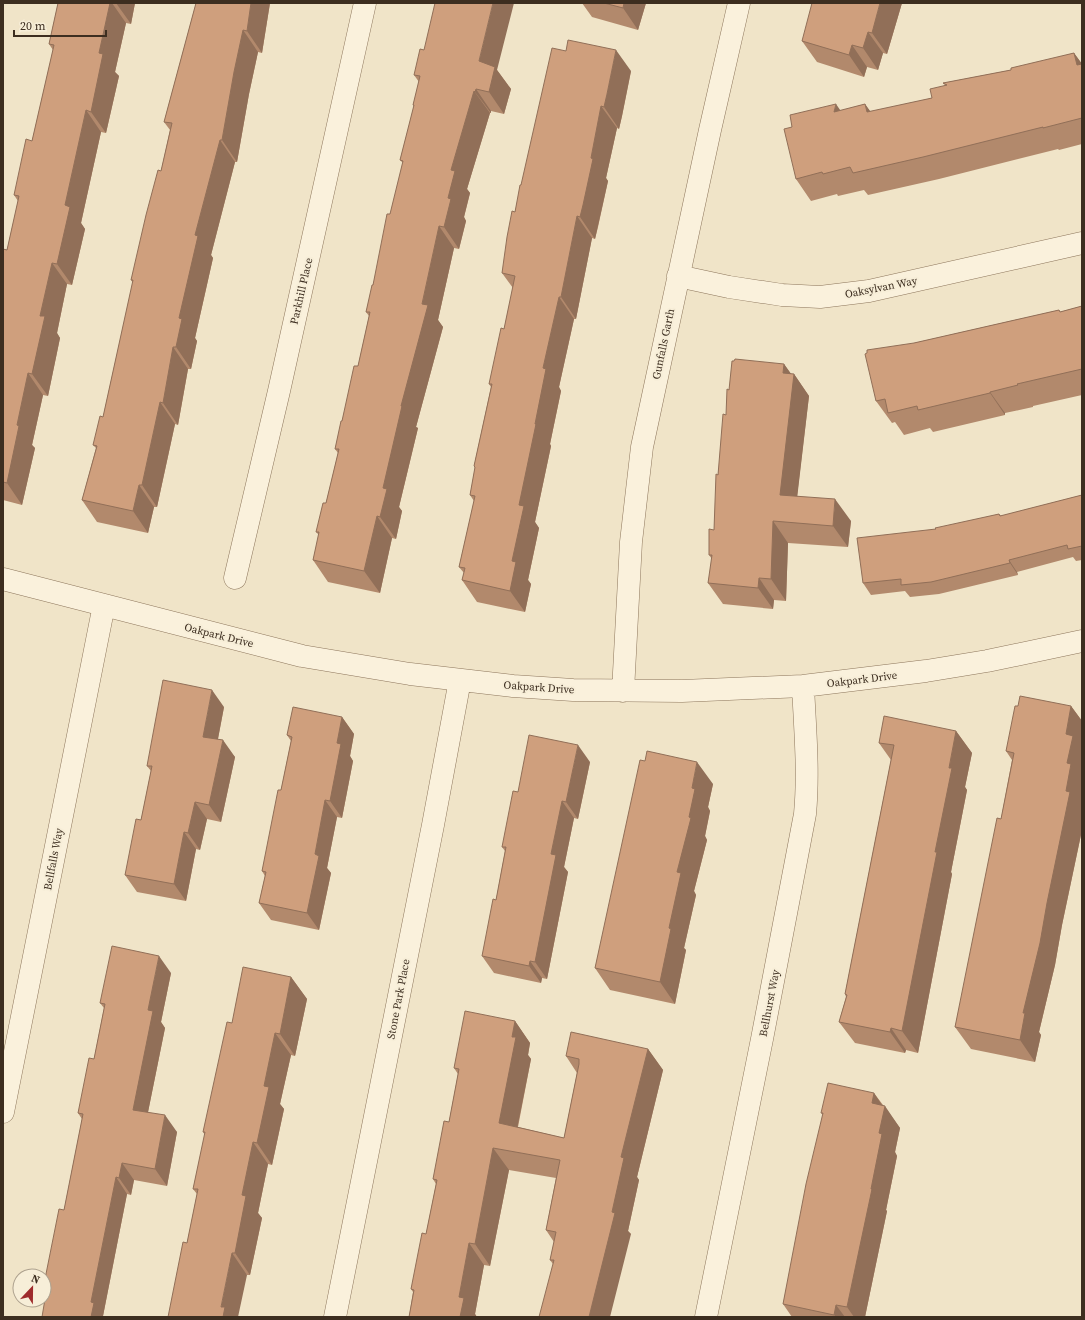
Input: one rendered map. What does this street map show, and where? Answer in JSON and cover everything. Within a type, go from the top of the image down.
[{"type":"street","name":"Parkhill Place","points":[[236,578],[365,3]]},
{"type":"street","name":"Gunfalls Garth","points":[[623,691],[631,542],[642,447],[710,130],[740,3]]},
{"type":"street","name":"Oaksylvan Way","points":[[678,276],[729,287],[774,294],[820,297],[869,291],[1082,243]]},
{"type":"street","name":"Oakpark Drive","points":[[3,579],[302,656],[410,674],[573,690],[682,691],[803,686],[941,668],[995,659],[1082,641]]},
{"type":"street","name":"Bellfalls Way","points":[[3,1112],[104,605]]},
{"type":"street","name":"Stone Park Place","points":[[335,1317],[427,856],[460,680]]},
{"type":"street","name":"Bellhurst Way","points":[[706,1317],[801,840],[807,789],[803,686]]},
{"type":"building","points":[[58,3],[110,3],[99,53],[103,54],[91,112],[86,110],[65,205],[70,207],[57,264],[52,263],[40,316],[45,316],[32,374],[28,373],[7,483],[3,482],[3,249],[7,250],[19,196],[14,195],[26,139],[32,141],[54,45],[49,44]]},
{"type":"building","points":[[196,3],[251,3],[247,31],[243,30],[234,72],[222,140],[220,140],[195,235],[198,236],[179,318],[182,319],[176,347],[173,347],[163,403],[160,402],[142,485],[139,485],[133,511],[82,500],[97,446],[93,445],[100,416],[103,417],[146,215],[158,170],[161,171],[172,123],[164,122]]},
{"type":"building","points":[[435,3],[493,3],[479,61],[495,67],[489,92],[476,89],[475,92],[474,91],[451,170],[455,171],[448,198],[451,199],[444,227],[439,226],[422,304],[428,305],[401,406],[383,488],[387,489],[380,517],[377,516],[364,571],[313,560],[319,532],[316,532],[323,503],[326,503],[339,449],[335,449],[354,366],[358,366],[370,312],[366,312],[387,214],[390,214],[403,161],[400,160],[420,76],[414,75],[420,49],[424,50]]},
{"type":"building","points":[[604,3],[624,3],[623,8]]},
{"type":"building","points":[[812,3],[880,3],[872,33],[868,32],[863,48],[852,45],[849,55],[802,41]]},
{"type":"building","points":[[568,40],[616,50],[604,107],[601,106],[591,158],[593,159],[583,205],[580,217],[577,216],[561,297],[559,297],[543,368],[546,369],[519,505],[524,506],[512,561],[516,562],[510,591],[462,580],[465,568],[459,567],[475,496],[470,495],[474,466],[492,384],[489,384],[501,328],[504,329],[515,276],[502,273],[512,211],[515,212],[552,48],[566,51]]},
{"type":"building","points":[[1074,53],[1077,65],[1082,64],[1082,118],[853,173],[850,167],[796,179],[784,129],[792,127],[790,115],[836,104],[834,112],[865,104],[867,112],[932,98],[930,89],[947,85],[943,83],[1011,70],[1011,68]]},
{"type":"building","points":[[1082,306],[1082,369],[1017,384],[1018,385],[990,393],[918,410],[917,406],[888,413],[885,399],[876,401],[865,354],[867,353],[867,350],[914,343]]},
{"type":"building","points":[[735,359],[784,364],[783,373],[794,374],[780,495],[835,499],[833,526],[773,521],[771,579],[759,578],[758,588],[708,583],[712,555],[709,555],[709,529],[714,530],[716,474],[718,475],[723,414],[726,415],[727,389],[729,390],[732,361]]},
{"type":"building","points":[[1082,495],[1082,546],[1068,549],[1067,545],[1009,560],[1010,563],[931,582],[901,585],[901,579],[863,583],[857,538],[936,529],[935,528],[999,514],[1000,516]]},
{"type":"building","points":[[163,680],[212,690],[203,737],[223,740],[209,805],[195,802],[188,833],[184,832],[174,884],[125,875],[136,819],[141,820],[152,766],[147,766]]},
{"type":"building","points":[[1020,696],[1071,706],[1066,734],[1073,736],[1067,763],[1071,764],[1066,791],[1070,792],[1040,943],[1023,1013],[1025,1013],[1020,1040],[955,1027],[997,818],[1001,819],[1014,753],[1006,751],[1015,706],[1018,706]]},
{"type":"building","points":[[293,707],[342,717],[337,743],[341,744],[330,801],[325,800],[315,854],[319,856],[307,913],[259,903],[266,872],[262,871],[278,790],[281,790],[292,737],[287,735]]},
{"type":"building","points":[[884,716],[956,731],[949,768],[952,768],[935,852],[937,852],[902,1031],[891,1028],[890,1032],[839,1022],[847,995],[845,994],[894,745],[879,743]]},
{"type":"building","points":[[529,735],[578,745],[566,802],[562,801],[551,854],[556,855],[535,962],[530,961],[529,966],[482,956],[493,899],[496,900],[506,847],[502,847],[513,791],[518,792]]},
{"type":"building","points":[[647,751],[697,762],[692,788],[695,789],[689,817],[691,818],[677,872],[681,873],[669,928],[671,929],[660,982],[595,968],[640,760],[645,761]]},
{"type":"building","points":[[112,946],[159,956],[148,1010],[153,1011],[133,1110],[165,1115],[155,1169],[122,1163],[119,1178],[116,1177],[91,1302],[94,1303],[91,1317],[42,1317],[44,1308],[52,1308],[52,1268],[47,1268],[59,1209],[64,1210],[83,1114],[78,1113],[89,1058],[94,1059],[105,1004],[100,1003]]},
{"type":"building","points":[[243,967],[291,977],[280,1034],[275,1033],[264,1086],[269,1087],[257,1143],[253,1142],[242,1195],[246,1196],[235,1253],[232,1253],[221,1307],[225,1307],[223,1317],[168,1317],[183,1242],[187,1243],[198,1189],[193,1189],[205,1132],[203,1132],[227,1022],[232,1023]]},
{"type":"building","points":[[465,1011],[515,1021],[512,1037],[516,1037],[499,1123],[564,1138],[579,1064],[579,1059],[566,1056],[571,1032],[648,1049],[621,1157],[624,1158],[612,1212],[615,1213],[589,1317],[539,1317],[554,1260],[550,1260],[556,1232],[546,1230],[560,1160],[493,1148],[475,1244],[469,1243],[459,1297],[464,1298],[460,1317],[409,1317],[414,1290],[411,1289],[422,1233],[426,1234],[437,1180],[433,1179],[444,1121],[449,1122],[459,1069],[454,1068]]},
{"type":"building","points":[[828,1083],[874,1093],[872,1103],[885,1106],[879,1133],[882,1134],[872,1189],[847,1307],[836,1305],[834,1315],[783,1304],[806,1184],[823,1113],[821,1113]]}]
